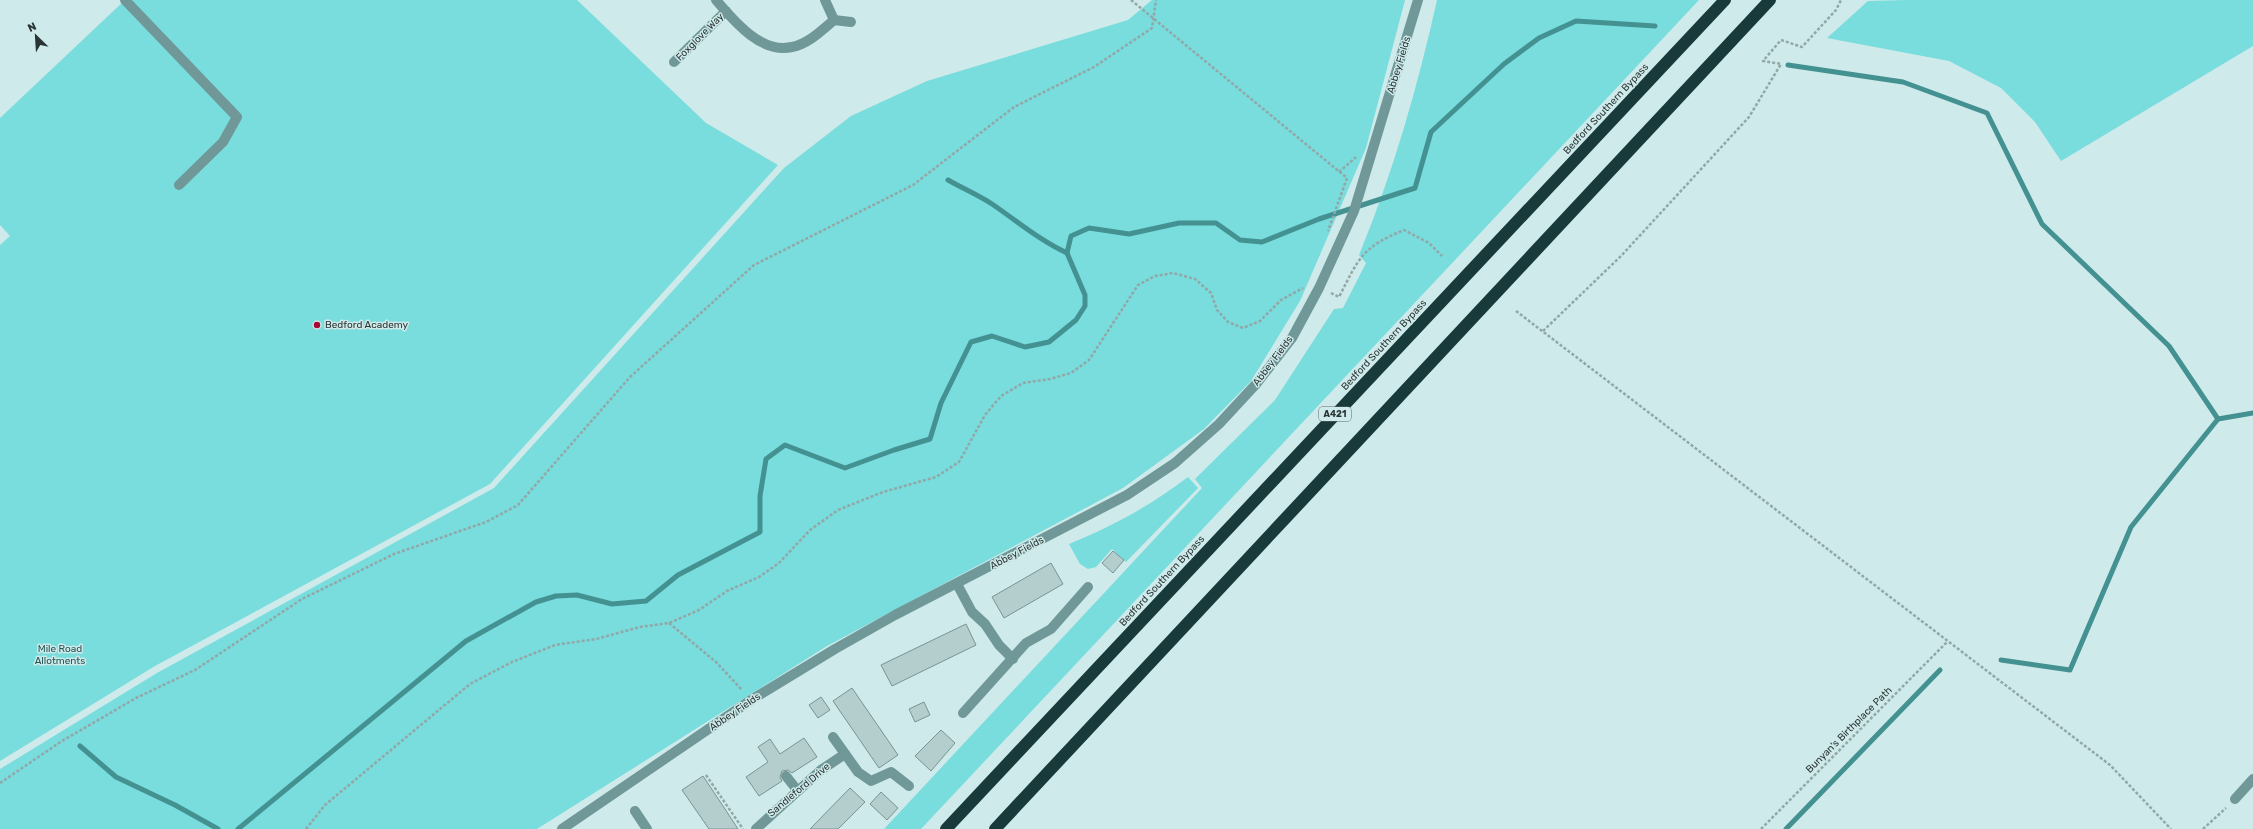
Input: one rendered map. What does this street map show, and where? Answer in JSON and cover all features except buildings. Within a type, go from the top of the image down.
[{"type":"highway","name":"Bedford Southern Bypass","points":[[946,829],[1725,0]]},
{"type":"highway","points":[[995,829],[1770,0]]},
{"type":"street","points":[[125,0],[237,117],[223,142],[179,185]]},
{"type":"street","name":"Foxglove Way","points":[[716,0],[749,35],[768,45],[792,47],[813,38],[834,20]]},
{"type":"street","points":[[825,0],[834,20],[851,22]]},
{"type":"street","name":"Abbey Fields","points":[[562,829],[751,700],[848,641],[1127,495],[1175,463],[1219,424],[1258,383],[1292,338],[1319,288],[1354,212],[1418,0]]},
{"type":"street","name":"Foxglove Way","points":[[674,62],[726,11]]},
{"type":"street","points":[[957,584],[972,612],[985,624],[999,645],[1013,659]]},
{"type":"street","points":[[963,713],[1026,643],[1051,629],[1088,587]]},
{"type":"street","points":[[833,737],[858,772],[872,781],[891,772],[909,786]]},
{"type":"street","name":"Sandleford Drive","points":[[756,829],[797,790],[821,770],[845,754]]},
{"type":"street","points":[[786,776],[797,790]]},
{"type":"street","points":[[2235,799],[2253,779]]},
{"type":"street","points":[[635,811],[647,829]]},
{"type":"path","points":[[1131,0],[1347,178],[1326,235]]},
{"type":"path","points":[[0,783],[62,741],[136,698],[195,670],[302,599],[394,554],[486,522],[518,505],[630,377],[754,265],[913,185],[1014,107],[1094,67],[1134,41],[1152,28],[1156,0]]},
{"type":"path","points":[[1543,331],[1621,256],[1749,117],[1781,64],[1763,61],[1781,40],[1802,47],[1836,10],[1841,0]]},
{"type":"path","points":[[1319,288],[1340,297],[1360,257],[1382,239],[1404,230],[1429,243],[1442,256]]},
{"type":"path","points":[[306,829],[325,805],[470,684],[512,662],[555,645],[596,639],[640,627],[669,623],[699,610],[727,591],[759,577],[780,563],[810,530],[838,510],[883,492],[936,477],[959,462],[985,415],[1001,396],[1023,383],[1050,379],[1071,373],[1090,360],[1138,285],[1155,276],[1173,273],[1195,279],[1211,293],[1220,314],[1228,322],[1243,328],[1260,321],[1281,300],[1302,288]]},
{"type":"path","points":[[1516,311],[2110,765],[2171,829]]},
{"type":"path","points":[[669,623],[716,662],[751,700]]},
{"type":"path","name":"Bunyan's Birthplace Path","points":[[1761,829],[1948,642]]},
{"type":"path","points":[[706,774],[743,829]]},
{"type":"path","points":[[2203,829],[2235,799]]},
{"type":"green space","name":"Bedford Academy","points":[[125,0],[577,0],[706,123],[778,165],[490,484],[155,666],[0,761],[0,245],[10,236],[0,225],[0,118]]},
{"type":"green space","points":[[1152,0],[1405,0],[1366,148],[1300,301],[1251,381],[1204,429],[1123,488],[827,646],[537,829],[0,829],[0,769],[157,673],[494,488],[784,168],[851,116],[927,81],[1128,20]]},
{"type":"green space","points":[[1437,0],[1699,0],[921,829],[884,829],[1202,488],[1195,479],[1275,400],[1334,309],[1343,308],[1366,263],[1359,255],[1383,193],[1404,129],[1422,65]]},
{"type":"green space","points":[[2253,0],[2253,46],[2061,161],[2035,122],[2001,88],[1949,61],[1827,38],[1868,1]]},
{"type":"green space","points":[[1188,477],[1198,488],[1126,562],[1112,549],[1096,567],[1088,569],[1080,564],[1069,544],[1131,515]]},
{"type":"waterway","points":[[238,829],[466,641],[536,602],[556,596],[577,595],[612,604],[646,601],[678,575],[760,532],[760,496],[766,459],[785,445],[845,468],[894,450],[930,439],[941,403],[971,342],[992,336],[1025,347],[1049,342],[1076,320],[1085,306],[1085,295],[1067,253],[1071,236],[1089,228],[1129,234],[1179,223],[1216,223],[1240,240],[1262,242],[1319,219],[1415,188],[1431,132],[1504,64],[1539,38],[1576,21],[1655,26]]},
{"type":"waterway","points":[[1788,65],[1903,82],[1987,113],[2042,224],[2169,346],[2218,419],[2253,413]]},
{"type":"waterway","points":[[948,180],[987,201],[1038,236],[1067,253]]},
{"type":"waterway","points":[[2001,660],[2070,670],[2131,527],[2218,419]]},
{"type":"waterway","points":[[1786,829],[1940,670]]},
{"type":"waterway","points":[[80,746],[116,777],[175,805],[218,829]]},
{"type":"place","name":"Bedford Academy","points":[[317,325]]},
{"type":"park label","name":"Mile Road Allotments","points":[[60,654]]}]
